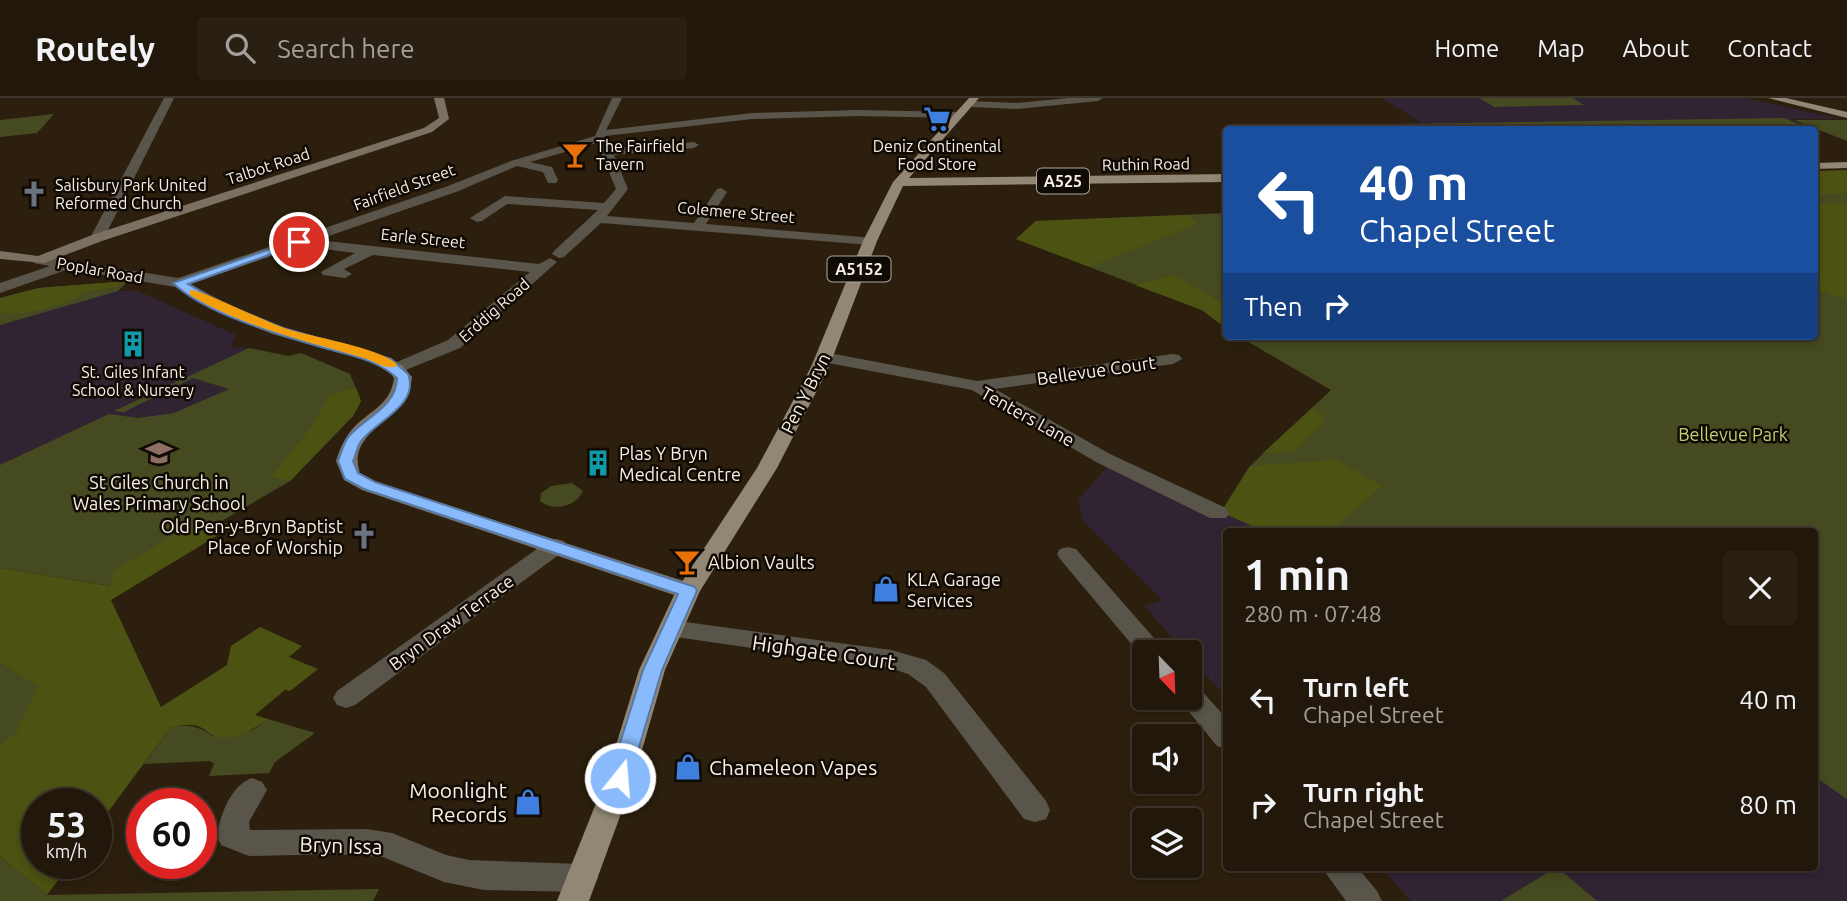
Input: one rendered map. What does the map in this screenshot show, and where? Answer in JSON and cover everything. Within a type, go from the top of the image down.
[{"type":"main road","name":"Talbot Road","points":[[38,260],[97,238],[428,130],[444,119],[439,98]]},
{"type":"main road","points":[[1773,98],[1847,115]]},
{"type":"main road","name":"A5152","points":[[899,182],[972,101]]},
{"type":"main road","points":[[1818,166],[1847,165]]},
{"type":"main road","name":"Ruthin Road","points":[[899,182],[1223,178]]},
{"type":"main road","name":"Pen Y Bryn","points":[[688,591],[767,468],[824,357],[870,241],[899,182]]},
{"type":"main road","points":[[0,255],[38,260]]},
{"type":"main road","points":[[396,369],[404,377],[404,390],[397,401],[354,439],[346,461],[351,475],[369,486],[688,591]]},
{"type":"main road","name":"A5152","points":[[577,890],[620,778],[652,670],[688,591]]},
{"type":"street","points":[[97,238],[169,98]]},
{"type":"street","points":[[600,136],[617,98]]},
{"type":"street","points":[[972,101],[1017,106],[1098,98]]},
{"type":"street","name":"Fairfield Street","points":[[179,283],[452,189],[515,163],[600,136],[752,116],[857,113],[960,115]]},
{"type":"street","name":"Erddig Road","points":[[396,369],[454,344],[550,262],[609,207],[622,189],[620,175],[600,136]]},
{"type":"street","points":[[606,152],[694,145]]},
{"type":"street","points":[[524,147],[549,152]]},
{"type":"street","points":[[515,163],[548,169],[552,180]]},
{"type":"street","points":[[698,226],[721,192]]},
{"type":"street","points":[[477,218],[505,200],[609,207]]},
{"type":"street","name":"Colemere Street","points":[[598,219],[870,241]]},
{"type":"street","name":"Earle Street","points":[[299,242],[550,262]]},
{"type":"street","points":[[345,274],[328,272],[373,250]]},
{"type":"street","name":"Poplar Road","points":[[38,260],[179,283],[213,303],[278,331],[372,356],[396,369]]},
{"type":"street","points":[[0,288],[70,264]]},
{"type":"street","name":"Tenters Lane","points":[[824,357],[977,386],[1103,458],[1218,513]]},
{"type":"street","name":"Bellevue Court","points":[[977,386],[1172,359]]},
{"type":"street","name":"Bryn Draw Terrace","points":[[346,698],[556,546]]},
{"type":"street","points":[[1068,554],[1143,640]]},
{"type":"street","name":"Highgate Court","points":[[671,629],[891,659],[917,667],[935,680],[1035,810]]},
{"type":"street","points":[[1202,709],[1223,733]]},
{"type":"street","name":"Bryn Issa","points":[[252,790],[234,820],[232,836],[248,843],[366,842],[388,845],[426,863],[470,874],[577,890]]},
{"type":"street","points":[[1341,871],[1366,901]]},
{"type":"shaded area","points":[[1382,98],[1745,98],[1841,119],[1790,119],[1805,126],[1402,126],[1398,123],[1420,122]]},
{"type":"shaded area","name":"St Giles Church in Wales Primary School","points":[[128,281],[119,291],[138,291],[236,335],[231,347],[288,356],[301,353],[350,374],[361,401],[353,416],[290,481],[32,573],[0,568],[0,298],[39,288]]},
{"type":"shaded area","points":[[1111,462],[1257,528],[1223,528],[1223,694],[1202,671],[1202,640],[1174,640],[1144,606],[1162,600],[1082,520],[1078,500]]},
{"type":"shaded area","points":[[1818,750],[1847,764],[1847,901],[1411,901],[1384,871],[1818,871]]},
{"type":"green space","points":[[1479,98],[1573,98],[1584,105],[1494,107]]},
{"type":"green space","points":[[54,114],[37,133],[0,137],[0,120]]},
{"type":"green space","points":[[1784,118],[1804,126],[1407,126],[1405,124]]},
{"type":"green space","points":[[1794,120],[1847,120],[1847,141],[1818,130],[1818,126],[1809,126]]},
{"type":"green space","points":[[1847,170],[1847,193],[1818,195],[1818,171]]},
{"type":"green space","name":"Bellevue Park","points":[[1847,175],[1847,799],[1818,779],[1818,528],[1257,528],[1221,512],[1250,466],[1331,390],[1245,340],[1818,340],[1818,176]]},
{"type":"green space","points":[[1847,203],[1847,299],[1818,291],[1818,204]]},
{"type":"green space","points":[[1223,213],[1223,326],[1202,310],[1016,239],[1036,221]]},
{"type":"green space","points":[[1190,215],[1197,224],[1090,267],[1016,239],[1036,221]]},
{"type":"green space","points":[[1174,275],[1223,304],[1223,326],[1202,310],[1135,285]]},
{"type":"green space","points":[[128,281],[118,291],[0,325],[0,298],[39,288]]},
{"type":"green space","points":[[128,281],[115,287],[78,293],[83,295],[42,310],[0,312],[0,298],[39,288]]},
{"type":"green space","name":"St Giles Church in Wales Primary School","points":[[249,348],[288,356],[301,353],[350,374],[361,401],[353,416],[290,481],[111,586],[0,568],[0,465],[109,414],[138,418],[174,413],[229,389],[193,378],[124,412],[114,411]]},
{"type":"green space","points":[[356,388],[361,401],[353,416],[290,481],[271,477],[309,430],[330,395]]},
{"type":"green space","points":[[1312,408],[1324,417],[1323,423],[1293,452],[1263,453]]},
{"type":"green space","points":[[1337,460],[1382,486],[1335,528],[1257,528],[1221,512],[1250,466]]},
{"type":"green space","points":[[572,483],[583,491],[570,504],[557,507],[540,501],[541,493],[551,486]]},
{"type":"green space","points":[[222,522],[233,526],[111,600],[161,707],[227,665],[231,646],[260,627],[302,646],[289,657],[318,669],[290,691],[285,690],[255,715],[268,719],[243,734],[221,737],[197,726],[171,727],[112,806],[112,788],[21,788],[21,873],[0,856],[0,744],[16,733],[38,686],[0,663],[0,568],[110,586],[113,571],[176,534]]},
{"type":"green space","points":[[0,663],[39,686],[16,734],[0,744]]},
{"type":"green space","points":[[268,719],[315,733],[275,762],[269,773],[209,776],[214,764],[210,761],[144,764],[171,727],[193,727],[213,736],[253,730]]},
{"type":"green space","points":[[0,856],[21,873],[21,879],[28,879],[47,895],[379,889],[373,901],[0,901]]},
{"type":"green space","points":[[1550,871],[1562,871],[1597,901],[1501,901]]},
{"type":"green space","points":[[28,879],[59,879],[47,895]]},
{"type":"slow traffic","points":[[194,292],[278,331],[372,356],[390,364]]},
{"type":"place","name":"Deniz Continental Food Store","points":[[937,119]]},
{"type":"place","name":"The Fairfield Tavern","points":[[575,155]]},
{"type":"place","name":"Salisbury Park United Reformed Church","points":[[34,194]]},
{"type":"place","name":"St. Giles Infant School & Nursery","points":[[133,344]]},
{"type":"place","name":"St Giles Church in Wales Primary School","points":[[159,453]]},
{"type":"place","name":"Plas Y Bryn Medical Centre","points":[[598,463]]},
{"type":"place","name":"Old Pen-y-Bryn Baptist Place of Worship","points":[[364,536]]},
{"type":"place","name":"Albion Vaults","points":[[687,562]]},
{"type":"place","name":"KLA Garage Services","points":[[886,589]]},
{"type":"place","name":"Chameleon Vapes","points":[[688,767]]},
{"type":"place","name":"Moonlight Records","points":[[528,802]]},
{"type":"route","points":[[299,242],[179,283],[213,303],[278,331],[387,362],[404,377],[404,390],[397,401],[354,439],[346,461],[351,475],[369,486],[688,591],[652,670],[620,778]]}]
